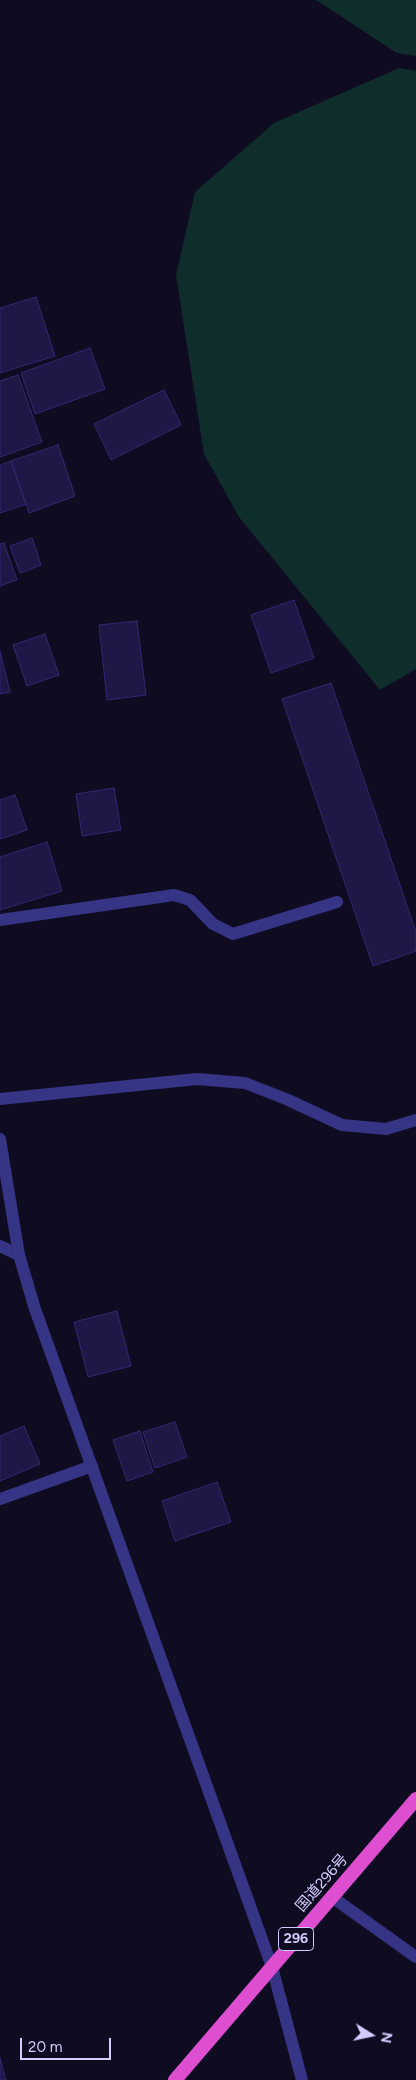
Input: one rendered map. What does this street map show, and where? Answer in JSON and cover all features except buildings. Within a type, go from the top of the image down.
[{"type":"highway","name":"国道296号","points":[[175,2080],[416,1799]]},
{"type":"street","points":[[0,920],[174,894],[190,900],[213,924],[233,934],[337,902]]},
{"type":"street","points":[[0,1099],[197,1079],[245,1083],[286,1099],[342,1125],[386,1129],[416,1120]]},
{"type":"street","points":[[0,1139],[18,1255],[35,1309],[272,1967],[302,2080]]},
{"type":"street","points":[[0,1246],[18,1255]]},
{"type":"street","points":[[0,1499],[92,1466]]},
{"type":"street","points":[[332,1896],[416,1957]]},
{"type":"green space","points":[[316,0],[416,0],[416,56],[397,53]]},
{"type":"green space","points":[[399,68],[416,71],[416,669],[380,690],[239,517],[204,454],[176,275],[195,192],[274,123]]}]
